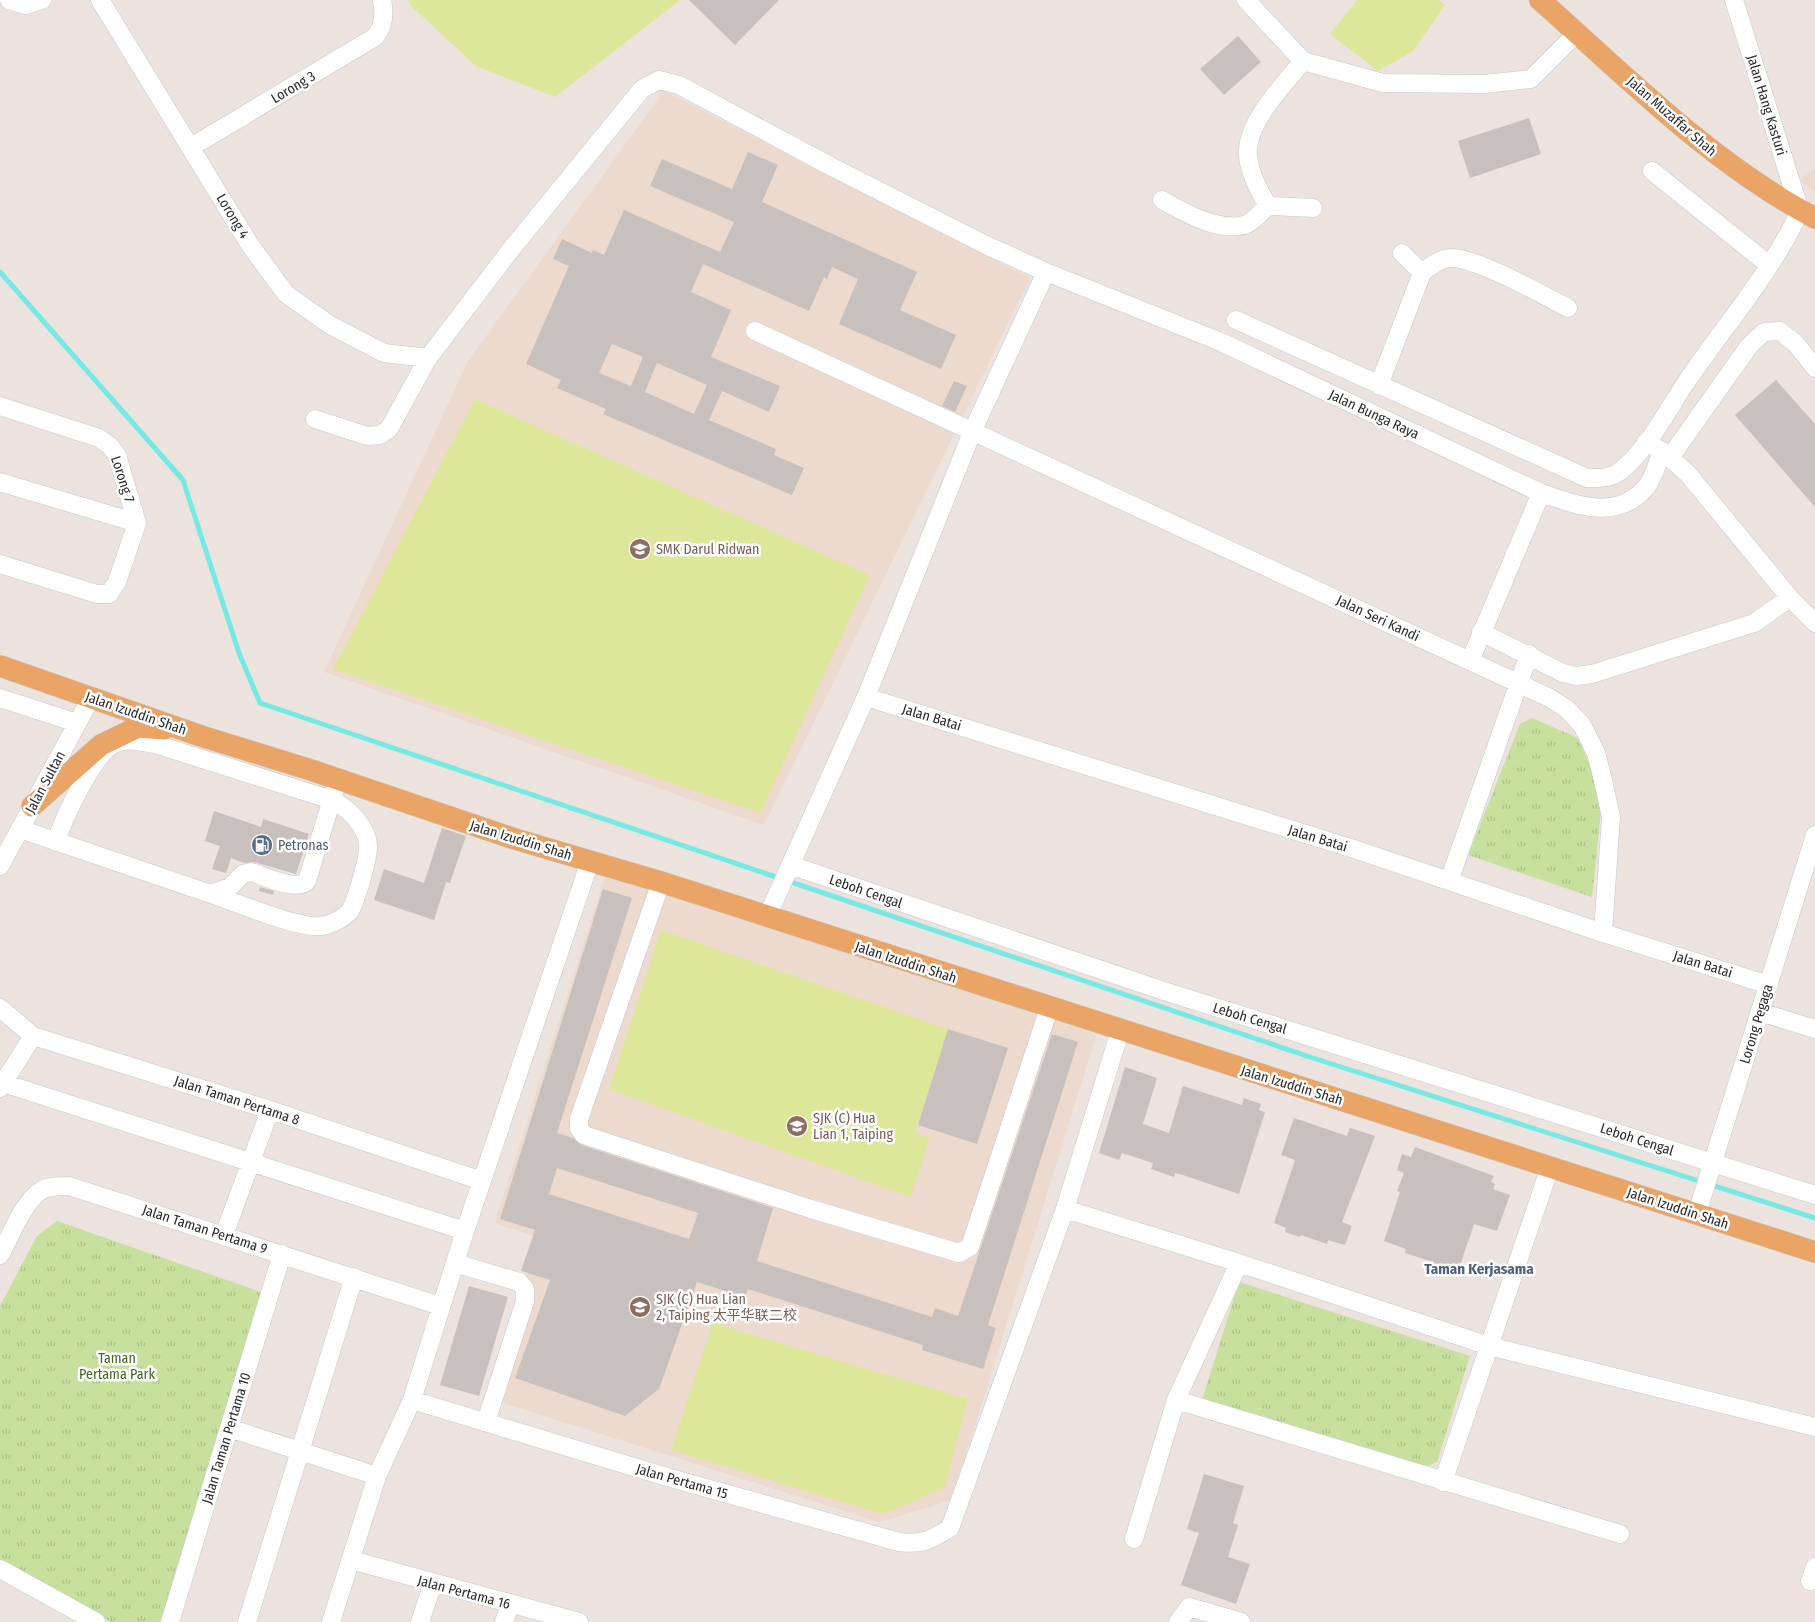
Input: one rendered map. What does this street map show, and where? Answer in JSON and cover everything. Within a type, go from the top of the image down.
[{"type":"main road","name":"Jalan Muzaffar Shah","points":[[1540,0],[1710,151],[1763,189],[1808,214]]},
{"type":"main road","name":"Jalan Izuddin Shah","points":[[0,666],[202,736],[338,779],[515,839],[661,882],[1120,1031],[1815,1252]]},
{"type":"main road","points":[[32,806],[89,754],[121,734],[138,728],[162,729],[202,736]]},
{"type":"street","points":[[9,0],[26,5],[42,0]]},
{"type":"street","name":"Lorong 4","points":[[100,0],[250,244],[286,294],[330,325],[384,353],[428,358]]},
{"type":"street","name":"Lorong 3","points":[[191,147],[374,37],[380,31],[384,18],[382,0]]},
{"type":"street","points":[[1246,0],[1303,61],[1383,84],[1485,84],[1531,79],[1577,33]]},
{"type":"street","name":"Jalan Hang Kasturi","points":[[1734,0],[1808,214]]},
{"type":"street","points":[[1268,206],[1256,185],[1248,149],[1256,124],[1277,92],[1303,61]]},
{"type":"street","name":"Jalan Bunga Raya","points":[[314,419],[367,436],[380,435],[389,429],[428,358],[448,335],[512,248],[642,89],[659,80],[679,85],[847,175],[988,246],[1046,272],[1221,342],[1541,493],[1582,508],[1601,508],[1617,505],[1630,500],[1648,484],[1667,453],[1749,346],[1764,332],[1780,331],[1796,344],[1815,368]]},
{"type":"street","points":[[1652,171],[1768,265]]},
{"type":"street","points":[[1162,200],[1195,218],[1232,227],[1248,224],[1268,206],[1313,208]]},
{"type":"street","name":"Jalan Bunga Raya","points":[[1236,320],[1587,478],[1607,478],[1620,471],[1646,442],[1791,231],[1808,214]]},
{"type":"street","points":[[1402,253],[1422,273]]},
{"type":"street","points":[[1378,385],[1422,273],[1433,264],[1453,258],[1483,267],[1568,308]]},
{"type":"street","points":[[767,917],[866,697],[974,430],[1046,272]]},
{"type":"street","name":"Jalan Seri Kandi","points":[[755,331],[974,430],[1550,698],[1567,709],[1582,725],[1596,753],[1611,817],[1602,933]]},
{"type":"street","name":"Lorong 7","points":[[0,406],[99,438],[110,446],[117,455],[137,524]]},
{"type":"street","points":[[1646,442],[1667,453],[1688,474],[1790,598],[1815,623]]},
{"type":"street","points":[[0,482],[137,524],[118,582],[109,594],[98,594],[0,564]]},
{"type":"street","points":[[1470,661],[1541,493]]},
{"type":"street","points":[[1481,632],[1529,654],[1563,673],[1576,676],[1592,674],[1754,623],[1790,598]]},
{"type":"street","points":[[1449,881],[1529,654]]},
{"type":"street","name":"Jalan Batai","points":[[866,697],[1354,849],[1602,933],[1769,985]]},
{"type":"street","points":[[0,698],[77,723]]},
{"type":"street","name":"Jalan Sultan","points":[[0,866],[91,698]]},
{"type":"street","points":[[20,829],[56,842],[304,925],[322,926],[336,921],[350,911],[368,847],[361,826],[342,805],[332,800],[155,744],[131,741],[117,743],[104,752],[66,813],[56,842]]},
{"type":"street","points":[[211,894],[230,887],[247,872],[295,886],[307,881],[338,779]]},
{"type":"street","name":"Lorong Pegaga","points":[[1697,1213],[1760,1012],[1809,875],[1815,835]]},
{"type":"street","points":[[331,1622],[377,1476],[412,1400],[464,1231],[590,861]]},
{"type":"street","name":"Leboh Cengal","points":[[786,875],[1167,992],[1708,1177],[1815,1195]]},
{"type":"street","points":[[661,882],[579,1120],[579,1128],[584,1135],[593,1138],[950,1252],[965,1251],[970,1247],[1049,1008]]},
{"type":"street","name":"Jalan Taman Pertama 8","points":[[0,1008],[33,1036],[270,1110],[482,1181]]},
{"type":"street","points":[[1760,1012],[1815,1029]]},
{"type":"street","points":[[1120,1031],[1065,1209],[1239,1263],[1489,1346],[1815,1427]]},
{"type":"street","points":[[33,1036],[1,1086],[464,1231]]},
{"type":"street","points":[[224,1236],[270,1110]]},
{"type":"street","points":[[1442,1482],[1550,1167]]},
{"type":"street","name":"Jalan Taman Pertama 9","points":[[0,1255],[30,1202],[41,1191],[54,1186],[69,1186],[440,1306]]},
{"type":"street","name":"Jalan Pertama 15","points":[[412,1400],[667,1477],[899,1542],[917,1545],[950,1528],[1065,1209]]},
{"type":"street","name":"Jalan Taman Pertama 10","points":[[170,1622],[282,1254]]},
{"type":"street","points":[[455,1262],[519,1282],[525,1289],[524,1300],[486,1422]]},
{"type":"street","points":[[1134,1539],[1176,1400],[1239,1263]]},
{"type":"street","points":[[247,1622],[354,1277]]},
{"type":"street","points":[[1176,1400],[1442,1482],[1620,1534]]},
{"type":"street","points":[[229,1428],[377,1476]]},
{"type":"street","name":"Jalan Pertama 16","points":[[351,1560],[579,1622]]},
{"type":"street","points":[[0,1569],[89,1620]]},
{"type":"street","points":[[420,1622],[433,1583]]},
{"type":"street","points":[[504,1622],[510,1604]]},
{"type":"street","points":[[1178,1622],[1189,1607],[1241,1622]]},
{"type":"shaded area","name":"SMK Darul Ridwan","points":[[664,91],[1030,278],[764,825],[324,672],[468,361]]},
{"type":"shaded area","points":[[1815,169],[1815,191],[1799,180]]},
{"type":"shaded area","name":"SJK (C) Hua Lian 1, Taiping","points":[[606,873],[1098,1030],[952,1500],[879,1522],[503,1403],[533,1236],[495,1223]]},
{"type":"green space","points":[[408,0],[680,0],[555,97],[476,66],[410,5]]},
{"type":"green space","points":[[1357,0],[1438,0],[1445,5],[1413,51],[1378,71],[1330,34]]},
{"type":"green space","points":[[475,399],[870,575],[760,813],[333,669]]},
{"type":"green space","points":[[1532,718],[1578,738],[1595,776],[1601,811],[1592,897],[1468,855],[1520,724]]},
{"type":"green space","points":[[661,930],[948,1029],[915,1132],[930,1139],[910,1197],[609,1089]]},
{"type":"green space","name":"Taman Pertama Park","points":[[57,1221],[261,1292],[162,1622],[111,1622],[0,1562],[0,1306],[37,1236]]},
{"type":"green space","points":[[1239,1282],[1470,1356],[1437,1462],[1420,1469],[1202,1400]]},
{"type":"green space","points":[[713,1323],[968,1399],[944,1488],[883,1514],[671,1450]]},
{"type":"building","points":[[689,0],[779,0],[735,45]]},
{"type":"building","points":[[1238,36],[1261,62],[1224,95],[1200,69]]},
{"type":"building","points":[[1529,118],[1541,154],[1470,178],[1458,141]]},
{"type":"building","points":[[748,152],[778,165],[762,202],[917,272],[900,310],[956,335],[941,369],[839,324],[858,279],[832,267],[827,279],[824,277],[809,311],[703,264],[691,292],[731,310],[711,357],[780,386],[769,412],[722,391],[709,420],[776,449],[774,455],[804,468],[792,495],[603,414],[606,409],[557,388],[561,380],[526,364],[569,266],[553,259],[562,239],[592,253],[593,250],[604,255],[624,210],[720,252],[734,222],[650,186],[662,159],[732,189]],"holes":[[[612,344],[643,357],[631,386],[599,373]],[[657,363],[707,385],[694,414],[645,392]]]},
{"type":"building","points":[[1776,380],[1815,424],[1815,507],[1735,415]]},
{"type":"building","points":[[954,381],[967,386],[955,412],[942,406]]},
{"type":"building","name":"Petronas","points":[[214,811],[261,827],[263,819],[309,834],[296,874],[254,862],[244,863],[231,858],[226,873],[212,869],[220,846],[205,841]]},
{"type":"building","points":[[442,828],[466,836],[450,883],[446,882],[434,920],[374,900],[384,869],[424,883]]},
{"type":"building","points":[[260,887],[274,891],[273,895],[259,891]]},
{"type":"building","points":[[603,889],[632,898],[557,1133],[573,1138],[581,1145],[773,1208],[757,1261],[932,1317],[935,1308],[958,1316],[1052,1034],[1078,1042],[988,1325],[996,1328],[983,1369],[922,1350],[923,1345],[748,1289],[745,1297],[697,1282],[659,1389],[625,1416],[515,1378],[550,1280],[521,1271],[535,1230],[500,1219]],"holes":[[[557,1168],[698,1213],[689,1239],[549,1194]]]},
{"type":"building","points":[[948,1029],[1008,1048],[977,1144],[918,1125]]},
{"type":"building","points":[[1125,1067],[1157,1078],[1143,1124],[1169,1133],[1183,1086],[1242,1105],[1244,1098],[1261,1104],[1259,1110],[1265,1112],[1239,1194],[1183,1175],[1175,1173],[1174,1177],[1151,1169],[1153,1163],[1122,1153],[1119,1160],[1099,1153]]},
{"type":"building","points":[[1294,1118],[1347,1136],[1350,1128],[1375,1136],[1342,1222],[1352,1226],[1345,1245],[1328,1240],[1327,1244],[1301,1235],[1300,1237],[1285,1232],[1286,1228],[1274,1223],[1295,1160],[1281,1155]]},
{"type":"building","points":[[1415,1147],[1494,1176],[1491,1182],[1495,1184],[1493,1189],[1510,1195],[1497,1231],[1474,1224],[1457,1274],[1432,1265],[1433,1262],[1405,1253],[1406,1249],[1384,1241],[1400,1192],[1397,1191],[1404,1173],[1397,1170],[1402,1154],[1411,1157]]},
{"type":"building","points":[[469,1286],[508,1297],[479,1396],[440,1385]]},
{"type":"building","points":[[1204,1474],[1244,1486],[1233,1523],[1238,1525],[1228,1557],[1250,1564],[1236,1604],[1181,1585],[1199,1533],[1187,1529]]},
{"type":"waterway","points":[[0,272],[183,480],[239,653],[260,703],[1313,1058],[1815,1218]]},
{"type":"place","name":"SMK Darul Ridwan","points":[[640,549]]},
{"type":"place","name":"Petronas","points":[[262,845]]},
{"type":"place","name":"SJK (C) Hua Lian 1, Taiping","points":[[797,1126]]},
{"type":"place","name":"SJK (C) Hua Lian 2, Taiping 太平华联二校","points":[[640,1307]]},
{"type":"district","name":"Taman Kerjasama","points":[[1479,1269]]}]
